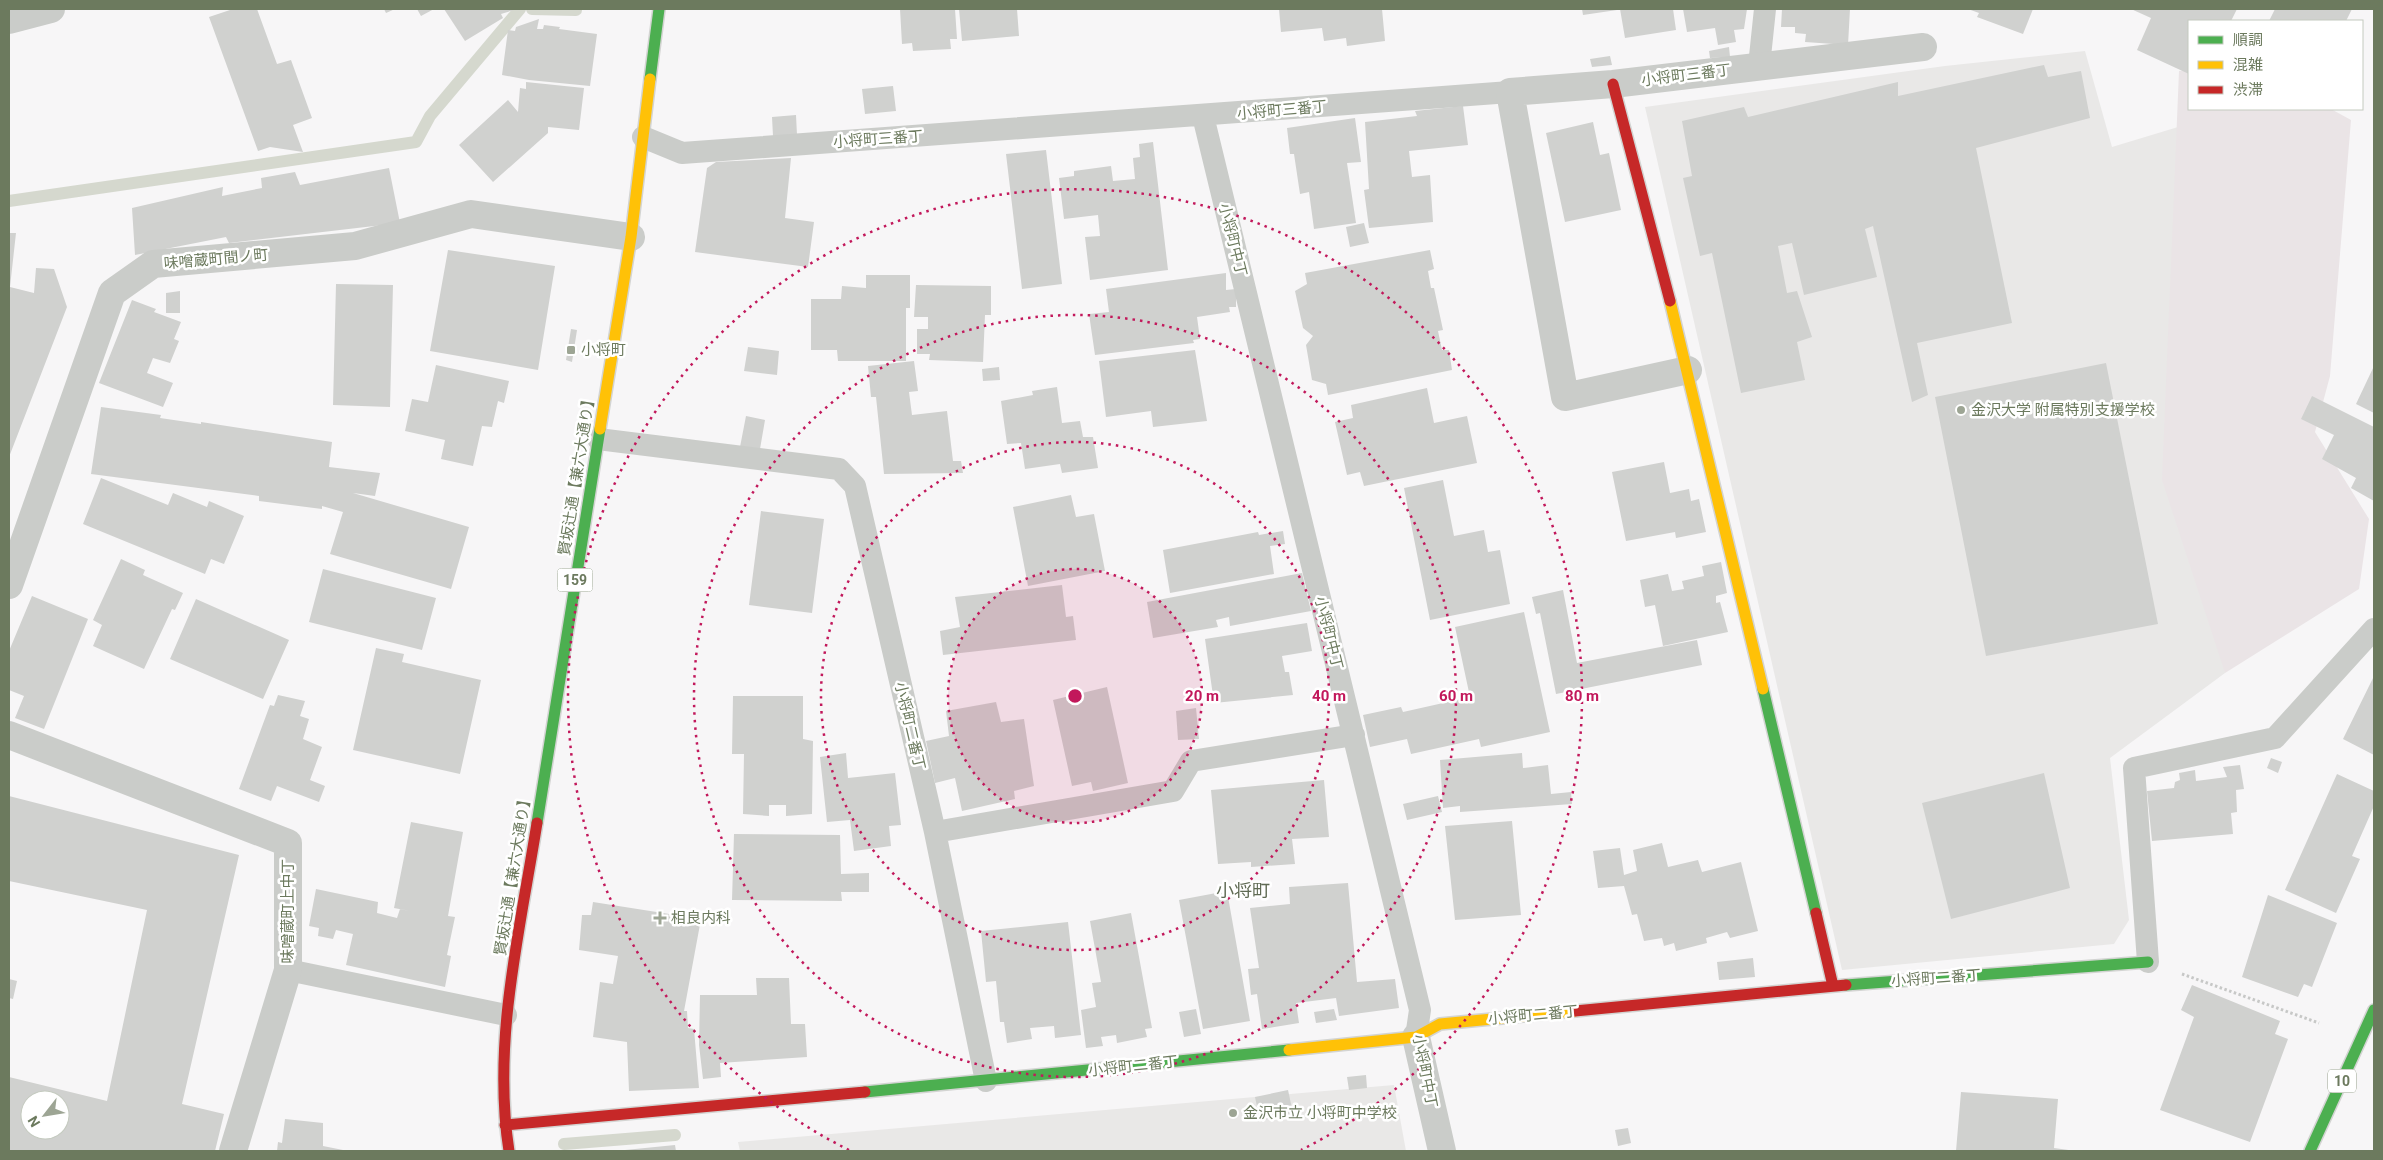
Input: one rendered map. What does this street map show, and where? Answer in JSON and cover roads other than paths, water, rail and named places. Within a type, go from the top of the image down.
[{"type":"main road","name":"賢坂辻通【兼六大通り】","points":[[508,1151],[506,1125],[506,1015],[631,237],[660,9]]},
{"type":"main road","points":[[1613,84],[1688,370],[1834,986]]},
{"type":"main road","name":"小将町二番丁","points":[[986,1081],[1416,1037],[1440,1024],[1834,986],[2148,962]]},
{"type":"main road","name":"10","points":[[2310,1151],[2374,1010]]},
{"type":"main road","points":[[506,1125],[986,1081]]},
{"type":"street","points":[[9,20],[51,9]]},
{"type":"street","name":"小将町三番丁","points":[[1510,92],[1613,84],[1923,47]]},
{"type":"street","points":[[1510,92],[1565,397],[1688,370]]},
{"type":"street","name":"味噌蔵町間ノ町","points":[[9,585],[112,293],[153,264],[355,246],[471,214],[631,237]]},
{"type":"street","name":"味噌蔵町上中丁","points":[[9,736],[288,843],[288,970],[234,1151]]},
{"type":"street","name":"小将町中丁","points":[[1416,1037],[1442,1151]]},
{"type":"lane","points":[[1759,66],[1765,9]]},
{"type":"lane","name":"小将町三番丁","points":[[643,137],[682,153],[1510,92]]},
{"type":"lane","name":"小将町中丁","points":[[1203,116],[1420,1010],[1416,1037]]},
{"type":"lane","name":"小将町二番丁","points":[[598,439],[839,469],[855,486],[935,832],[986,1081]]},
{"type":"lane","points":[[2148,962],[2142,857],[2134,768],[2275,738],[2374,629]]},
{"type":"lane","points":[[935,832],[1173,791],[1191,761],[1354,735]]},
{"type":"lane","points":[[288,970],[506,1015]]},
{"type":"waterway","points":[[9,201],[416,142],[430,116],[520,9]]},
{"type":"waterway","points":[[532,9],[576,10]]},
{"type":"waterway","points":[[564,1144],[675,1135]]},
{"type":"place","name":"小将町","points":[[571,350]]},
{"type":"place","name":"金沢大学 附属特別支援学校","points":[[1961,410]]},
{"type":"place","name":"相良内科","points":[[660,918]]},
{"type":"place","name":"金沢市立 小将町中学校","points":[[1233,1113]]},
{"type":"district","name":"小将町","points":[[1243,891]]}]
